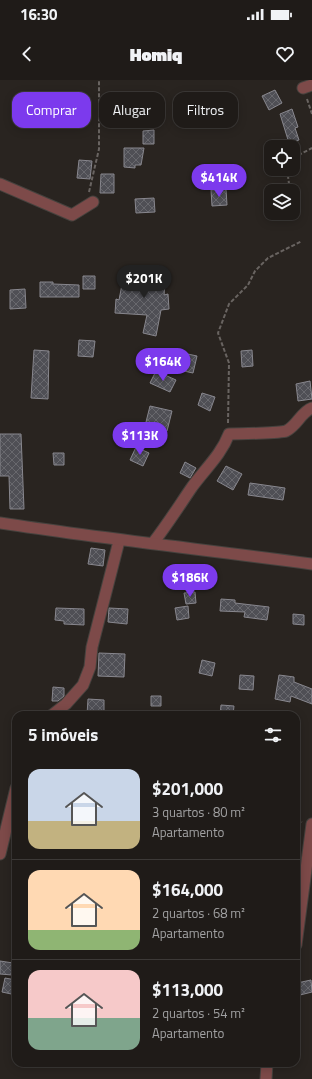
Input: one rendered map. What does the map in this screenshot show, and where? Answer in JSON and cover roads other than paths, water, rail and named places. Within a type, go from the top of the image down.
[{"type":"street","points":[[0,184],[72,215],[89,199]]},
{"type":"street","points":[[153,543],[172,519],[192,488],[220,453],[229,434],[285,431],[297,422],[306,410],[312,408]]},
{"type":"street","points":[[0,524],[119,541],[153,543],[312,564]]},
{"type":"street","points":[[57,711],[66,704],[83,684],[90,667],[92,647],[119,541]]},
{"type":"street","points":[[0,854],[12,804]]},
{"type":"street","points":[[300,915],[312,824]]},
{"type":"street","points":[[266,1079],[267,1067]]}]
